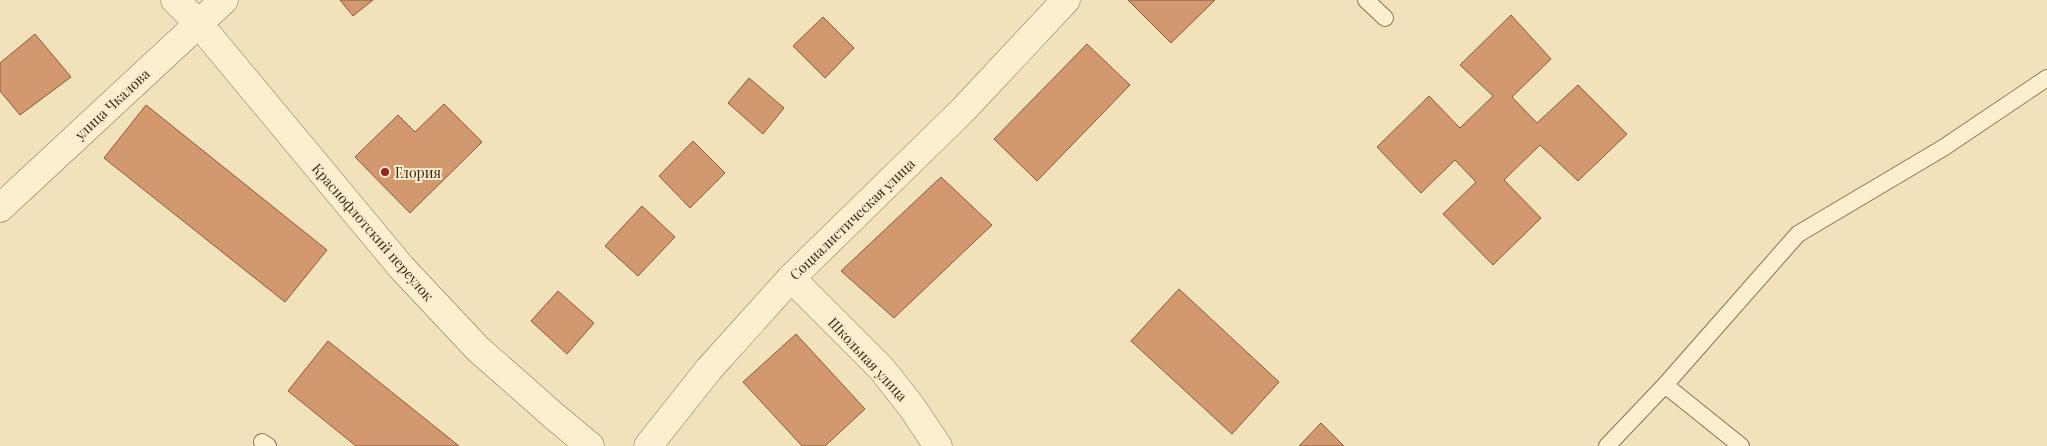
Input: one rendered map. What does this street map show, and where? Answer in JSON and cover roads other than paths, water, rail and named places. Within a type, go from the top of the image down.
[{"type":"street","name":"Краснофлотский переулок","points":[[175,0],[199,24],[401,267],[478,349],[590,446]]},
{"type":"street","name":"улица Чкалова","points":[[0,208],[224,0]]},
{"type":"street","name":"Социалистическая улица","points":[[648,446],[709,369],[791,278],[963,110],[1066,0]]},
{"type":"street","name":"Школьная улица","points":[[791,278],[880,368],[911,406],[938,446]]},
{"type":"lane","points":[[1366,0],[1385,18]]},
{"type":"lane","points":[[1607,446],[1665,385],[1798,234],[1943,148],[2047,78]]},
{"type":"lane","points":[[1665,385],[1741,446]]},
{"type":"place","name":"Глория","points":[[385,172]]}]
